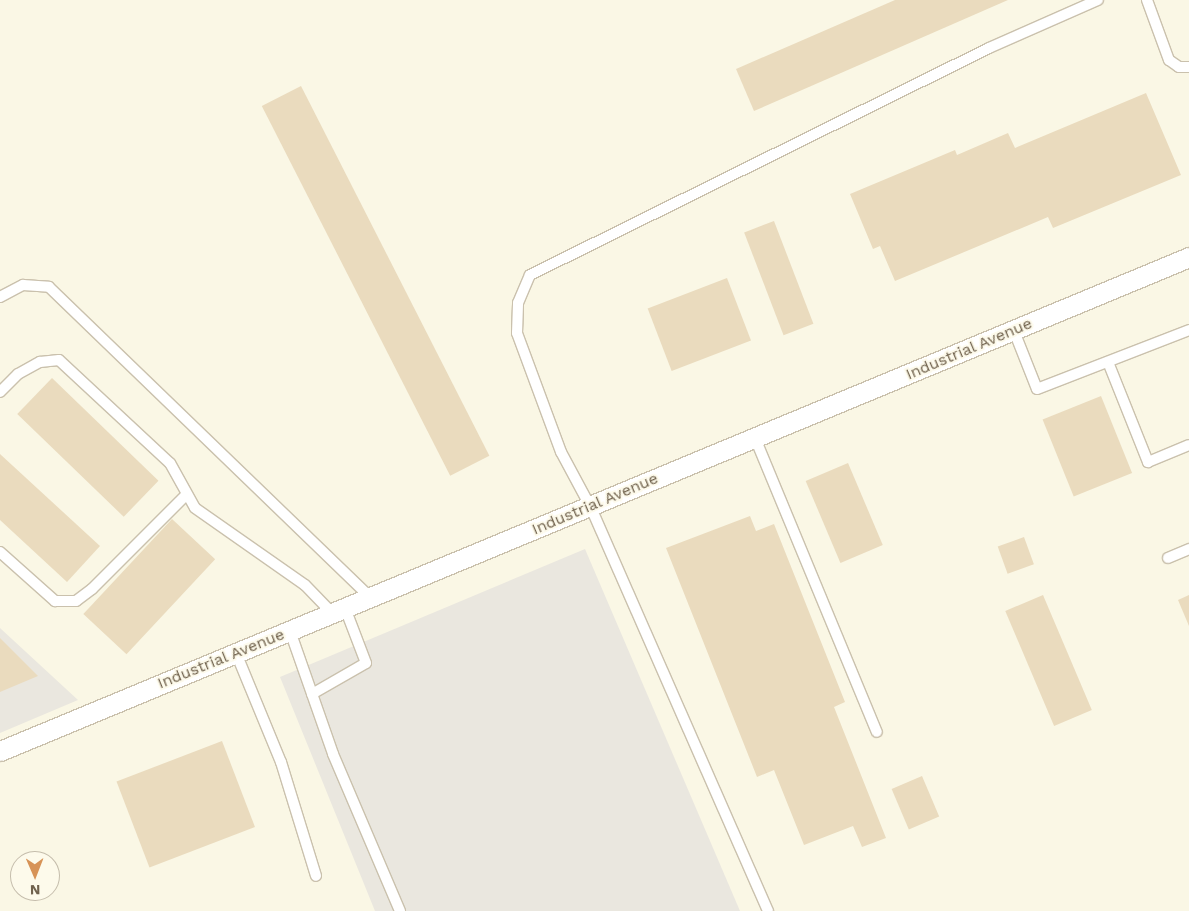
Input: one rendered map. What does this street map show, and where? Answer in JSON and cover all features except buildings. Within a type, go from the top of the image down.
[{"type":"street","name":"Industrial Avenue","points":[[0,751],[1189,258]]},
{"type":"lane","points":[[768,911],[590,506],[561,452],[517,333],[518,303],[530,275],[989,48],[1098,0]]},
{"type":"lane","points":[[1147,0],[1170,60],[1179,67],[1189,67]]},
{"type":"lane","points":[[0,297],[23,285],[49,287],[370,597]]},
{"type":"lane","points":[[1014,331],[1037,389],[1189,330]]},
{"type":"lane","points":[[0,392],[18,374],[40,362],[59,360],[170,462],[195,508],[338,610],[366,663],[312,694]]},
{"type":"lane","points":[[1108,362],[1148,462],[1189,446]]},
{"type":"lane","points":[[755,438],[877,732]]},
{"type":"lane","points":[[0,552],[55,601],[76,601],[92,590],[187,494]]},
{"type":"lane","points":[[1168,558],[1189,549]]},
{"type":"lane","points":[[290,631],[333,754],[400,911]]},
{"type":"lane","points":[[236,653],[282,762],[316,876]]},
{"type":"shaded area","points":[[585,549],[740,911],[375,911],[280,677]]},
{"type":"shaded area","points":[[0,628],[78,700],[0,733]]}]
